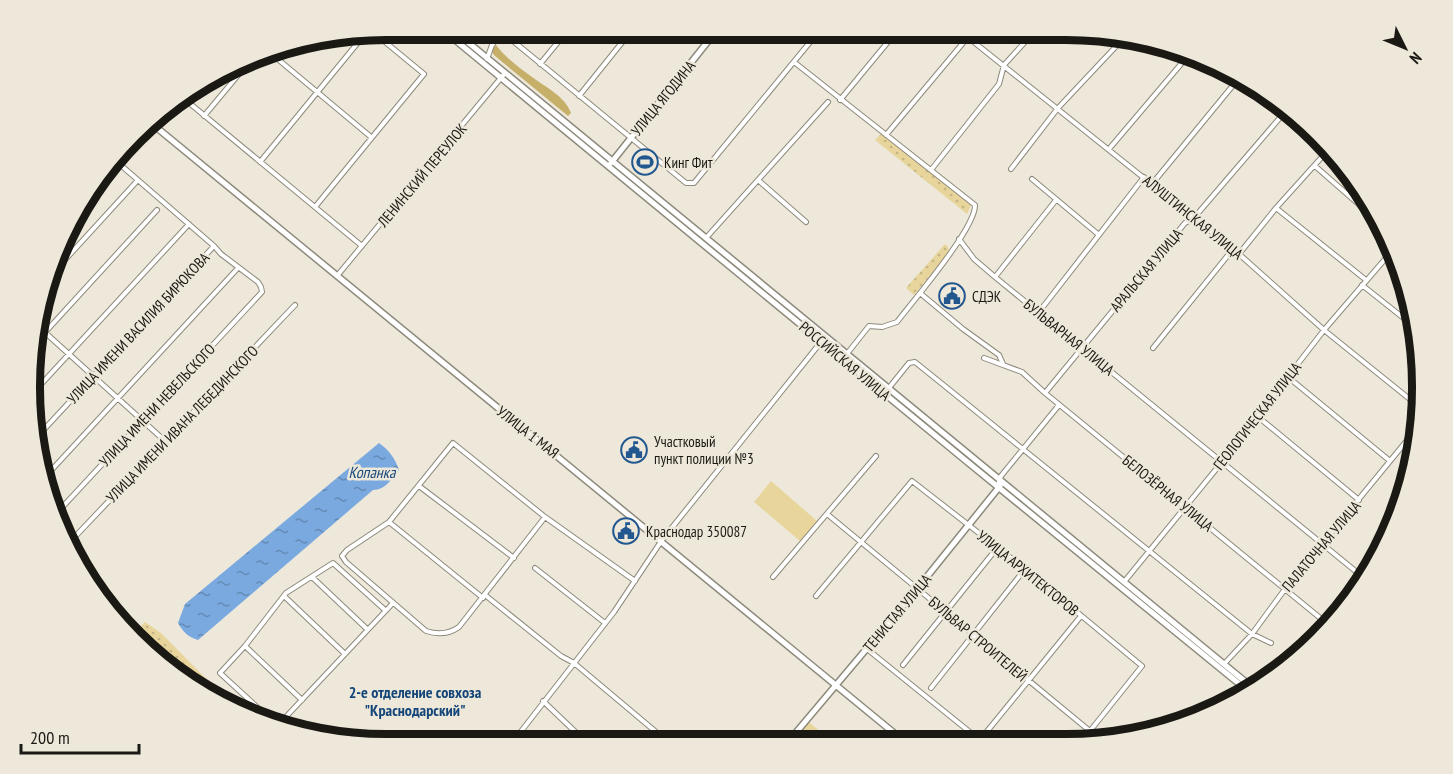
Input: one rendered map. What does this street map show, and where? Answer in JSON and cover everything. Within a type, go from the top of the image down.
[{"type":"main road","name":"РОССИЙСКАЯ УЛИЦА","points":[[456,40],[603,154],[610,164],[621,169],[823,339],[888,389],[999,484],[1124,582],[1242,685]]},
{"type":"main road","name":"РОССИЙСКАЯ УЛИЦА","points":[[465,40],[503,76],[999,484],[1246,683]]},
{"type":"main road","name":"УЛИЦА ЯГОДИНА","points":[[610,164],[708,40]]},
{"type":"main road","name":"УЛИЦА 1 МАЯ","points":[[157,128],[894,734]]},
{"type":"main road","points":[[603,154],[619,153],[621,169]]},
{"type":"main road","name":"ТЕНИСТАЯ УЛИЦА","points":[[795,734],[917,589],[999,484]]},
{"type":"street","points":[[315,207],[424,74],[383,40]]},
{"type":"street","points":[[487,59],[496,40]]},
{"type":"street","points":[[513,40],[686,183],[694,183],[812,40]]},
{"type":"street","points":[[540,64],[560,40]]},
{"type":"street","points":[[579,96],[624,40]]},
{"type":"street","points":[[840,100],[890,40]]},
{"type":"street","points":[[885,135],[965,40]]},
{"type":"street","name":"АЛУШТИНСКАЯ УЛИЦА","points":[[972,40],[1233,249],[1324,330],[1412,401]]},
{"type":"street","points":[[931,170],[999,84],[1004,65],[1027,40]]},
{"type":"street","points":[[260,162],[359,41]]},
{"type":"street","points":[[1011,169],[1058,108],[1118,44]]},
{"type":"street","points":[[277,59],[371,137]]},
{"type":"street","points":[[1109,149],[1183,61]]},
{"type":"street","points":[[794,62],[975,205],[975,212],[956,246],[897,322],[890,326],[869,326],[846,355]]},
{"type":"street","points":[[204,116],[239,74]]},
{"type":"street","name":"ЛЕНИНСКИЙ ПЕРЕУЛОК","points":[[337,276],[503,76]]},
{"type":"street","points":[[1152,184],[1234,84]]},
{"type":"street","points":[[706,239],[828,102]]},
{"type":"street","points":[[189,103],[362,246]]},
{"type":"street","name":"АРАЛЬСКАЯ УЛИЦА","points":[[1045,393],[1185,223],[1193,219],[1282,116]]},
{"type":"street","points":[[1239,254],[1276,208],[1324,156]]},
{"type":"street","points":[[51,471],[238,268],[121,165]]},
{"type":"street","points":[[1315,166],[1362,207]]},
{"type":"street","points":[[1039,312],[1144,177]]},
{"type":"street","points":[[1032,179],[1099,235]]},
{"type":"street","points":[[65,260],[138,180]]},
{"type":"street","points":[[758,180],[806,222]]},
{"type":"street","points":[[995,277],[1056,200]]},
{"type":"street","points":[[1276,208],[1406,320]]},
{"type":"street","points":[[157,210],[45,332],[165,441]]},
{"type":"street","points":[[40,385],[189,224]]},
{"type":"street","name":"БУЛЬВАРНАЯ УЛИЦА","points":[[959,239],[974,259],[995,277],[1358,573]]},
{"type":"street","name":"УЛИЦА ИМЕНИ ВАСИЛИЯ БИРЮКОВА","points":[[43,431],[214,246]]},
{"type":"street","points":[[1153,348],[1233,249]]},
{"type":"street","name":"ГЕОЛОГИЧЕСКАЯ УЛИЦА","points":[[1124,582],[1222,462],[1324,330],[1387,257]]},
{"type":"street","name":"УЛИЦА ИМЕНИ НЕВЕЛЬСКОГО","points":[[62,507],[259,296],[262,289],[260,284],[238,268]]},
{"type":"street","name":"БЕЛОЗЁРНАЯ УЛИЦА","points":[[920,293],[999,356],[1003,365]]},
{"type":"street","name":"УЛИЦА ИМЕНИ ИВАНА ЛЕБЕДИНСКОГО","points":[[75,537],[295,305]]},
{"type":"street","points":[[519,734],[605,623],[661,542],[823,339]]},
{"type":"street","name":"БЕЛОЗЁРНАЯ УЛИЦА","points":[[984,358],[1022,372],[1059,405],[1322,620]]},
{"type":"street","points":[[888,389],[909,363],[915,362],[1252,634],[1270,643]]},
{"type":"street","points":[[1288,376],[1390,461]]},
{"type":"street","points":[[999,484],[1059,405]]},
{"type":"street","points":[[1257,416],[1359,500]]},
{"type":"street","name":"ПАЛАТОЧНАЯ УЛИЦА","points":[[1222,666],[1252,634],[1285,589],[1409,438]]},
{"type":"street","points":[[545,517],[459,627],[446,633],[426,631],[346,562],[342,556],[347,550],[389,522],[453,443],[545,517],[636,579]]},
{"type":"street","points":[[772,577],[876,456]]},
{"type":"street","name":"УЛИЦА АРХИТЕКТОРОВ","points":[[862,542],[912,481],[1025,569],[1142,666],[1090,731]]},
{"type":"street","points":[[419,486],[514,558]]},
{"type":"street","name":"БУЛЬВАР СТРОИТЕЛЕЙ","points":[[827,514],[1090,731]]},
{"type":"street","points":[[389,522],[561,656],[574,663],[658,734]]},
{"type":"street","points":[[816,596],[862,542]]},
{"type":"street","points":[[903,665],[997,548]]},
{"type":"street","points":[[259,709],[220,673],[245,646],[284,596],[333,563],[385,610]]},
{"type":"street","points":[[535,568],[605,623]]},
{"type":"street","points":[[931,688],[1025,569]]},
{"type":"street","points":[[312,577],[367,629]]},
{"type":"street","points":[[284,596],[345,654]]},
{"type":"street","points":[[285,718],[385,610],[395,604]]},
{"type":"street","points":[[986,734],[1081,616]]},
{"type":"street","points":[[245,646],[302,700]]},
{"type":"street","points":[[867,649],[971,734]]},
{"type":"street","points":[[543,701],[578,734]]},
{"type":"shaded area","points":[[881,134],[971,205],[967,214],[875,140]]},
{"type":"shaded area","points":[[945,244],[949,252],[914,295],[906,288]]},
{"type":"shaded area","points":[[771,481],[817,521],[800,541],[754,502]]},
{"type":"shaded area","points":[[145,622],[161,633],[215,687],[176,662],[139,628]]},
{"type":"shaded area","points":[[810,723],[823,734],[797,734],[806,724]]},
{"type":"green space","points":[[496,45],[517,66],[559,97],[571,113],[568,116],[495,56],[491,51]]},
{"type":"water","name":"Копанка","points":[[379,443],[386,448],[399,470],[388,483],[382,488],[373,490],[198,640],[184,632],[178,623],[185,604]]},
{"type":"place","name":"Кинг Фит","points":[[645,162]]},
{"type":"place","name":"СДЭК","points":[[952,296]]},
{"type":"place","name":"Участковый пункт полиции №3","points":[[634,450]]},
{"type":"place","name":"Краснодар 350087","points":[[626,531]]},
{"type":"district","name":"2-е отделение совхоза \"Краснодарский\"","points":[[415,701]]}]
